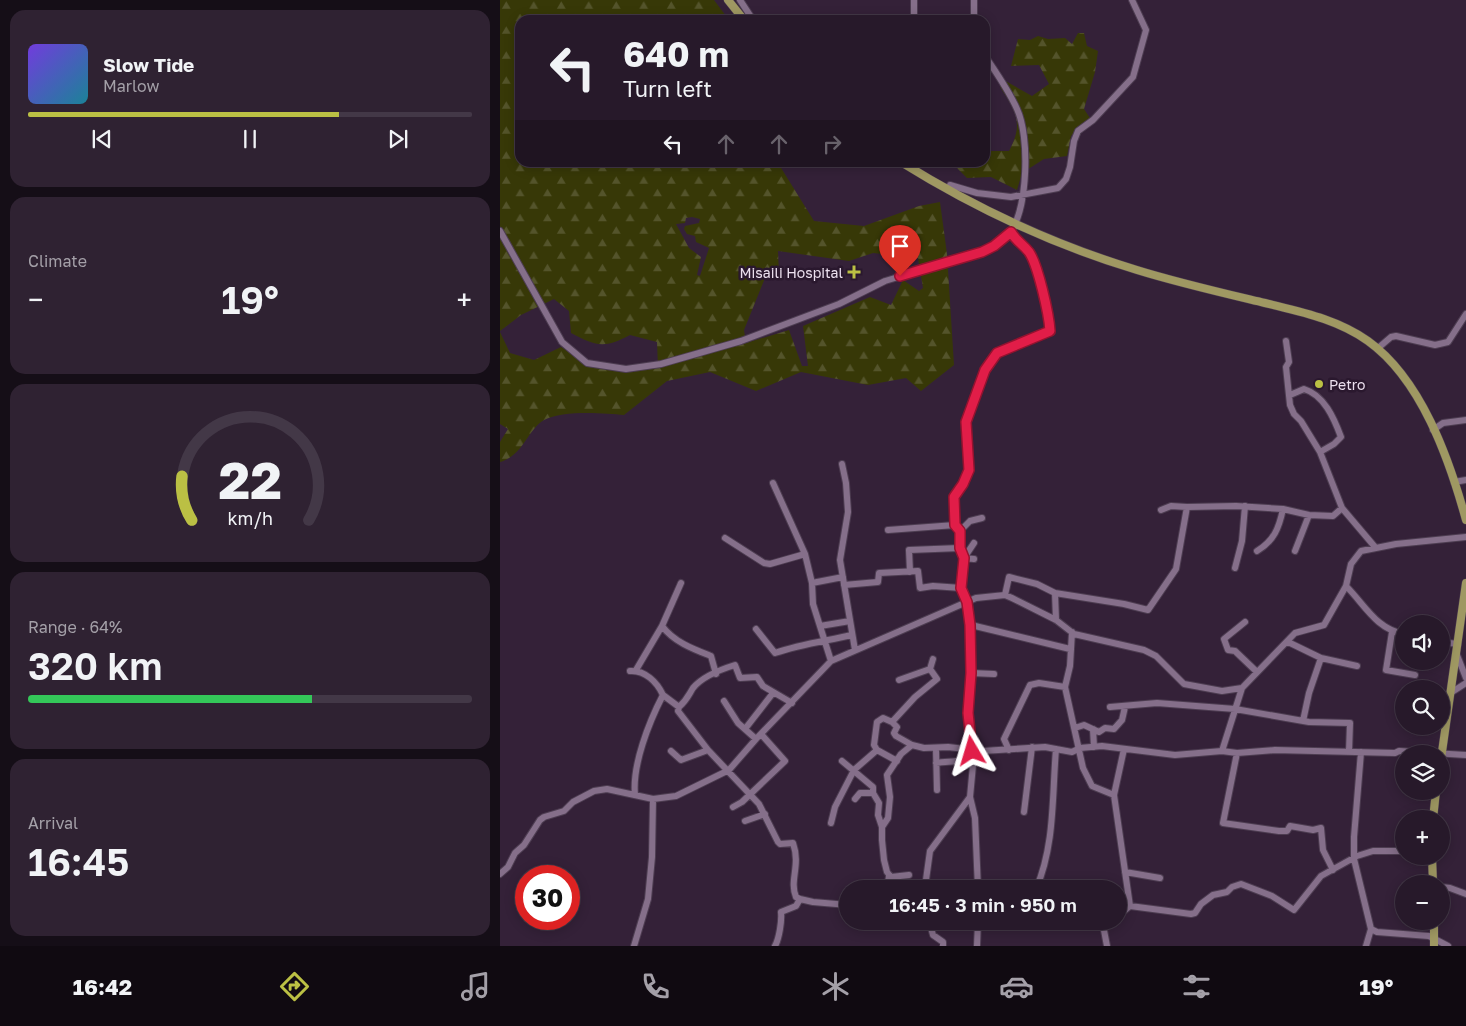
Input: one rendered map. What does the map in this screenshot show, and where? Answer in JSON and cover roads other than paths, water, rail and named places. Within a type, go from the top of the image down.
[{"type":"main road","points":[[728,0],[740,15]]},
{"type":"main road","points":[[910,167],[969,202],[1030,232],[1138,270],[1330,321],[1355,333],[1377,349],[1407,381],[1433,430],[1454,482],[1466,519]]},
{"type":"main road","points":[[1444,745],[1466,583]]},
{"type":"main road","points":[[1434,930],[1434,943]]},
{"type":"street","points":[[740,0],[750,15]]},
{"type":"street","points":[[914,0],[914,15]]},
{"type":"street","points":[[974,0],[974,15]]},
{"type":"street","points":[[950,185],[976,193],[1022,196],[1058,188],[1066,180],[1078,131],[1093,120],[1133,77],[1146,30],[1132,0]]},
{"type":"street","points":[[500,231],[562,342],[587,362],[626,368],[661,364],[741,341],[839,304],[885,281],[982,252],[994,246],[1011,232],[1026,179],[1022,126],[1018,110],[990,64]]},
{"type":"street","points":[[978,880],[976,842],[970,797],[972,751],[968,713],[971,673],[970,625],[967,602],[961,588],[964,558],[960,548],[960,531],[955,525],[954,497],[963,484],[969,470],[966,422],[985,370],[997,353],[1050,331],[1048,310],[1028,252],[1015,240],[1011,232]]},
{"type":"street","points":[[1377,349],[1391,337],[1396,336],[1436,345],[1448,342],[1466,314]]},
{"type":"street","points":[[1286,341],[1289,362],[1286,367],[1290,405],[1294,414],[1302,421],[1320,452],[1342,508],[1375,547]]},
{"type":"street","points":[[1290,395],[1304,388],[1312,391],[1318,396],[1335,421],[1341,437],[1334,444],[1320,452]]},
{"type":"street","points":[[1433,430],[1444,423],[1466,420]]},
{"type":"street","points":[[842,464],[848,507],[840,560],[855,650]]},
{"type":"street","points":[[1454,482],[1466,480]]},
{"type":"street","points":[[773,483],[805,554],[812,584],[813,604],[831,661]]},
{"type":"street","points":[[1160,510],[1171,506],[1245,506],[1283,509],[1309,515],[1333,516],[1342,508]]},
{"type":"street","points":[[1004,595],[1009,577],[1037,584],[1055,593],[1124,604],[1148,610],[1158,592],[1176,569],[1181,551],[1187,506]]},
{"type":"street","points":[[1235,568],[1242,541],[1245,506]]},
{"type":"street","points":[[1257,551],[1269,544],[1278,530],[1283,509]]},
{"type":"street","points":[[1295,551],[1309,515]]},
{"type":"street","points":[[960,531],[970,521],[982,518]]},
{"type":"street","points":[[888,530],[955,525]]},
{"type":"street","points":[[1222,751],[1242,688],[1295,633],[1324,625],[1346,586],[1351,564],[1361,551],[1375,547],[1466,537]]},
{"type":"street","points":[[725,538],[764,564],[805,554]]},
{"type":"street","points":[[964,558],[974,543]]},
{"type":"street","points":[[910,572],[910,550],[960,548]]},
{"type":"street","points":[[964,558],[974,559]]},
{"type":"street","points":[[844,585],[878,582],[879,573],[918,571],[920,588],[933,586],[961,588]]},
{"type":"street","points":[[812,584],[843,577]]},
{"type":"street","points":[[680,583],[662,626],[633,670],[658,685],[663,695],[679,708],[678,711],[708,750],[729,770],[765,814],[780,844],[793,843],[798,858],[793,890],[796,897],[813,902],[839,904]]},
{"type":"street","points":[[1346,586],[1376,621],[1395,632]]},
{"type":"street","points":[[1055,593],[1056,620]]},
{"type":"street","points":[[500,874],[506,870],[515,853],[524,845],[535,826],[544,816],[564,811],[573,802],[594,791],[607,789],[653,799],[676,796],[729,770],[831,661],[976,598],[1004,595],[1029,605],[1056,620],[1072,632],[1144,650],[1156,656],[1184,684],[1222,691],[1242,688]]},
{"type":"street","points":[[820,626],[850,621]]},
{"type":"street","points":[[1245,622],[1224,639],[1228,650],[1235,651],[1257,672]]},
{"type":"street","points":[[970,625],[1070,649]]},
{"type":"street","points":[[662,626],[668,634],[680,642],[710,656],[716,674]]},
{"type":"street","points":[[756,629],[775,653],[805,644],[824,643],[852,635]]},
{"type":"street","points":[[1072,632],[1065,687],[1083,768],[1092,786],[1114,795]]},
{"type":"street","points":[[1392,632],[1386,670],[1415,674]]},
{"type":"street","points":[[1288,642],[1321,658],[1357,666]]},
{"type":"street","points":[[1450,643],[1458,644]]},
{"type":"street","points":[[1457,655],[1466,678]]},
{"type":"street","points":[[1304,722],[1310,693],[1321,658]]},
{"type":"street","points":[[930,669],[933,659]]},
{"type":"street","points":[[679,708],[690,697],[692,689],[703,679],[735,666],[740,678],[757,677],[763,686],[792,703]]},
{"type":"street","points":[[899,680],[930,669]]},
{"type":"street","points":[[892,722],[915,696],[937,679],[930,669]]},
{"type":"street","points":[[971,673],[994,674]]},
{"type":"street","points":[[1009,750],[1004,739],[1030,685],[1039,683],[1065,687]]},
{"type":"street","points":[[1452,692],[1466,683]]},
{"type":"street","points":[[745,729],[774,693]]},
{"type":"street","points":[[635,795],[640,756],[648,724],[663,695]]},
{"type":"street","points":[[724,701],[733,716],[745,729],[758,737],[785,761],[750,794],[732,807]]},
{"type":"street","points":[[1110,708],[1158,703],[1235,709],[1304,722],[1350,723],[1349,752]]},
{"type":"street","points":[[1075,728],[1084,725],[1099,732],[1105,728],[1114,729],[1122,720],[1126,707]]},
{"type":"street","points":[[897,761],[877,750],[874,745],[877,722],[883,718],[892,722],[897,727],[894,733],[896,736],[912,745],[936,749],[948,747],[972,751],[1032,747],[1072,752],[1080,748],[1094,747],[1176,755],[1222,751],[1237,754],[1275,750],[1395,753]]},
{"type":"street","points":[[1093,729],[1094,747]]},
{"type":"street","points":[[882,826],[888,818],[890,797],[887,776],[901,754],[912,745]]},
{"type":"street","points":[[1024,812],[1032,747]]},
{"type":"street","points":[[936,749],[937,790]]},
{"type":"street","points":[[1039,880],[1047,858],[1052,824],[1051,811],[1056,749]]},
{"type":"street","points":[[1124,749],[1114,795],[1130,906]]},
{"type":"street","points":[[672,751],[681,760],[708,750]]},
{"type":"street","points":[[831,823],[835,807],[854,770],[877,750]]},
{"type":"street","points":[[936,763],[958,762],[967,758],[972,751]]},
{"type":"street","points":[[1361,752],[1354,858],[1371,929],[1366,946]]},
{"type":"street","points":[[1237,754],[1223,823],[1279,831],[1287,831],[1290,826],[1313,830],[1321,828],[1323,850],[1333,870]]},
{"type":"street","points":[[1450,756],[1466,755]]},
{"type":"street","points":[[842,761],[873,787],[873,793],[879,803],[878,815],[882,826],[884,860],[890,876],[889,880]]},
{"type":"street","points":[[855,799],[860,793],[873,793]]},
{"type":"street","points":[[926,880],[930,851],[970,797]]},
{"type":"street","points":[[634,946],[648,899],[652,857],[653,799]]},
{"type":"street","points":[[745,821],[765,814]]},
{"type":"street","points":[[1127,908],[1130,906],[1191,914],[1195,913],[1201,904],[1213,895],[1227,892],[1232,887],[1241,884],[1272,896],[1294,910],[1321,876],[1354,858],[1373,851],[1395,850]]},
{"type":"street","points":[[1125,872],[1160,878]]},
{"type":"street","points":[[890,876],[896,878],[909,875]]},
{"type":"street","points":[[1450,888],[1466,894]]},
{"type":"street","points":[[775,946],[778,931],[782,926],[781,912],[796,906],[800,899]]},
{"type":"street","points":[[1371,929],[1377,932],[1429,936],[1434,943],[1448,946]]},
{"type":"street","points":[[932,930],[933,935],[943,942],[943,946]]},
{"type":"street","points":[[977,946],[978,930]]},
{"type":"street","points":[[1106,930],[1106,946]]},
{"type":"place","name":"Misaili Hospital","points":[[854,272]]},
{"type":"place","name":"Petro","points":[[1319,384]]}]
